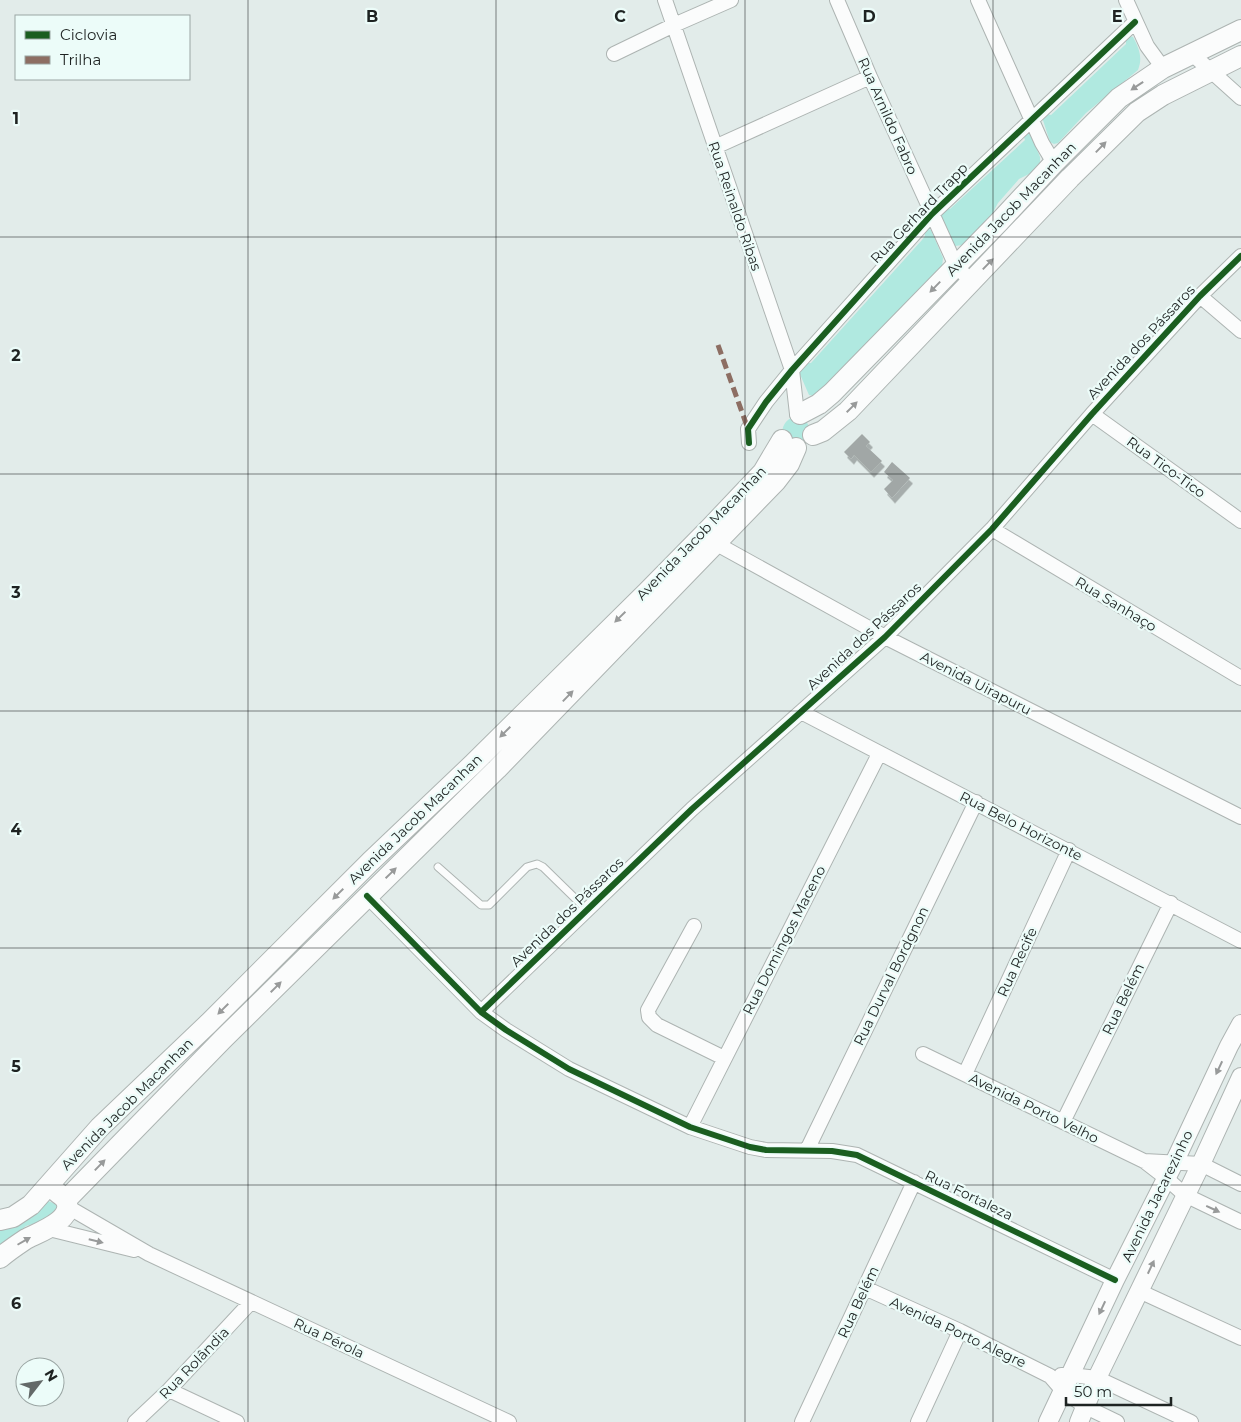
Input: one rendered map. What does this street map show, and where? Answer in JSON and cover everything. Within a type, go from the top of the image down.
[{"type":"main road","name":"Avenida Jacob Macanhan","points":[[799,414],[819,404],[832,393],[1119,98],[1163,68],[1241,30]]},
{"type":"main road","name":"Avenida Jacob Macanhan","points":[[813,436],[823,431],[848,411],[1082,165],[1137,112],[1164,95],[1241,56]]},
{"type":"main road","points":[[799,414],[805,416],[812,425],[813,436],[807,444],[789,444],[780,435],[781,424],[789,416],[799,414]]},
{"type":"main road","name":"Avenida Jacob Macanhan","points":[[0,1257],[27,1239],[49,1229],[61,1219],[67,1204],[143,1120],[497,769],[776,481],[788,464],[789,444]]},
{"type":"main road","name":"Avenida Jacob Macanhan","points":[[0,1220],[13,1217],[25,1210],[100,1127],[209,1023],[370,862],[473,764],[704,534],[789,444]]},
{"type":"main road","points":[[40,1193],[50,1189],[56,1191],[67,1204]]},
{"type":"street","name":"Rua Reinaldo Ribas","points":[[665,0],[792,370],[799,414]]},
{"type":"street","points":[[614,54],[731,0]]},
{"type":"street","name":"Rua Arnildo Fabro","points":[[837,0],[956,266],[972,282]]},
{"type":"street","points":[[978,0],[1042,144],[1054,163]]},
{"type":"street","points":[[1126,0],[1151,52],[1163,68]]},
{"type":"street","name":"Rua Gerhard Trapp","points":[[749,443],[748,429],[766,402],[792,370],[932,214],[1136,22]]},
{"type":"street","points":[[1192,54],[1241,98]]},
{"type":"street","points":[[715,147],[870,77]]},
{"type":"street","name":"Avenida dos Pássaros","points":[[481,1012],[692,809],[885,637],[992,529],[1092,414],[1200,296],[1241,256]]},
{"type":"street","points":[[1200,296],[1241,331]]},
{"type":"street","name":"Rua Tico-Tico","points":[[1092,414],[1241,521]]},
{"type":"street","name":"Rua Sanhaço","points":[[992,529],[1241,678]]},
{"type":"street","name":"Avenida Uirapuru","points":[[715,543],[885,637],[1241,817]]},
{"type":"street","name":"Rua Belo Horizonte","points":[[801,712],[1241,941]]},
{"type":"street","name":"Rua Domingos Maceno","points":[[690,1127],[879,754]]},
{"type":"street","name":"Rua Durval Bordgnon","points":[[807,1150],[976,802]]},
{"type":"street","name":"Rua Recife","points":[[965,1074],[1069,850]]},
{"type":"street","name":"Rua Fortaleza","points":[[367,896],[481,1012],[506,1030],[569,1068],[690,1127],[750,1147],[766,1150],[832,1151],[857,1155],[1115,1280]]},
{"type":"street","name":"Rua Belém","points":[[1063,1122],[1171,903]]},
{"type":"street","points":[[694,926],[648,1010],[649,1017],[657,1025],[724,1058]]},
{"type":"street","name":"Avenida Jacarezinho","points":[[1048,1422],[1115,1280],[1241,1024]]},
{"type":"street","name":"Avenida Porto Velho","points":[[923,1054],[1144,1161],[1170,1170],[1201,1164],[1241,1184]]},
{"type":"street","name":"Avenida Jacarezinho","points":[[1082,1414],[1097,1378],[1241,1077]]},
{"type":"street","points":[[1170,1170],[1185,1195],[1241,1222]]},
{"type":"street","name":"Rua Belém","points":[[802,1422],[914,1182]]},
{"type":"street","name":"Rua Pérola","points":[[67,1204],[149,1254],[509,1422]]},
{"type":"street","name":"Rua Pérola","points":[[49,1229],[149,1254]]},
{"type":"street","name":"Avenida Porto Alegre","points":[[865,1288],[960,1331],[1050,1376],[1082,1414],[1117,1422]]},
{"type":"street","points":[[1139,1291],[1241,1338]]},
{"type":"street","name":"Rua Rolândia","points":[[135,1422],[169,1390],[252,1302]]},
{"type":"street","points":[[918,1422],[960,1331]]},
{"type":"street","points":[[1050,1376],[1071,1374],[1097,1378],[1192,1422]]},
{"type":"street","points":[[169,1390],[237,1422]]},
{"type":"lane","points":[[438,867],[481,905],[489,905],[527,867],[537,864],[544,867],[587,910]]},
{"type":"green space","points":[[1126,35],[1133,37],[1139,49],[1140,61],[1138,70],[1086,113],[1058,143],[1050,142],[1041,114],[1051,115],[1126,44]]},
{"type":"green space","points":[[1028,131],[1040,157],[1040,163],[1031,173],[1019,179],[998,203],[992,214],[963,245],[955,246],[940,216],[940,207],[943,206],[950,209],[1025,140],[1022,132]]},
{"type":"green space","points":[[924,227],[931,230],[943,258],[942,267],[832,385],[814,396],[809,395],[799,372],[803,363],[811,363],[922,240],[925,236]]},
{"type":"green space","points":[[794,417],[806,421],[810,428],[808,440],[805,443],[797,445],[782,432],[786,422]]},
{"type":"green space","points":[[48,1201],[58,1205],[59,1210],[42,1221],[26,1226],[0,1246],[0,1227]]},
{"type":"building","points":[[862,434],[870,442],[866,446],[882,461],[871,472],[854,455],[851,459],[844,452]]},
{"type":"building","points":[[892,462],[910,478],[892,498],[884,489],[893,480],[884,472]]},
{"type":"marked path","points":[[718,345],[748,429]]},
{"type":"cycle path","points":[[749,443],[748,429],[766,402],[792,370],[932,214],[1135,22]]},
{"type":"cycle path","points":[[481,1012],[692,809],[885,637],[992,529],[1092,414],[1200,296],[1241,256]]},
{"type":"cycle path","points":[[367,896],[481,1012],[506,1030],[569,1069],[690,1127],[750,1147],[766,1150],[832,1151],[857,1155],[1115,1280]]}]
